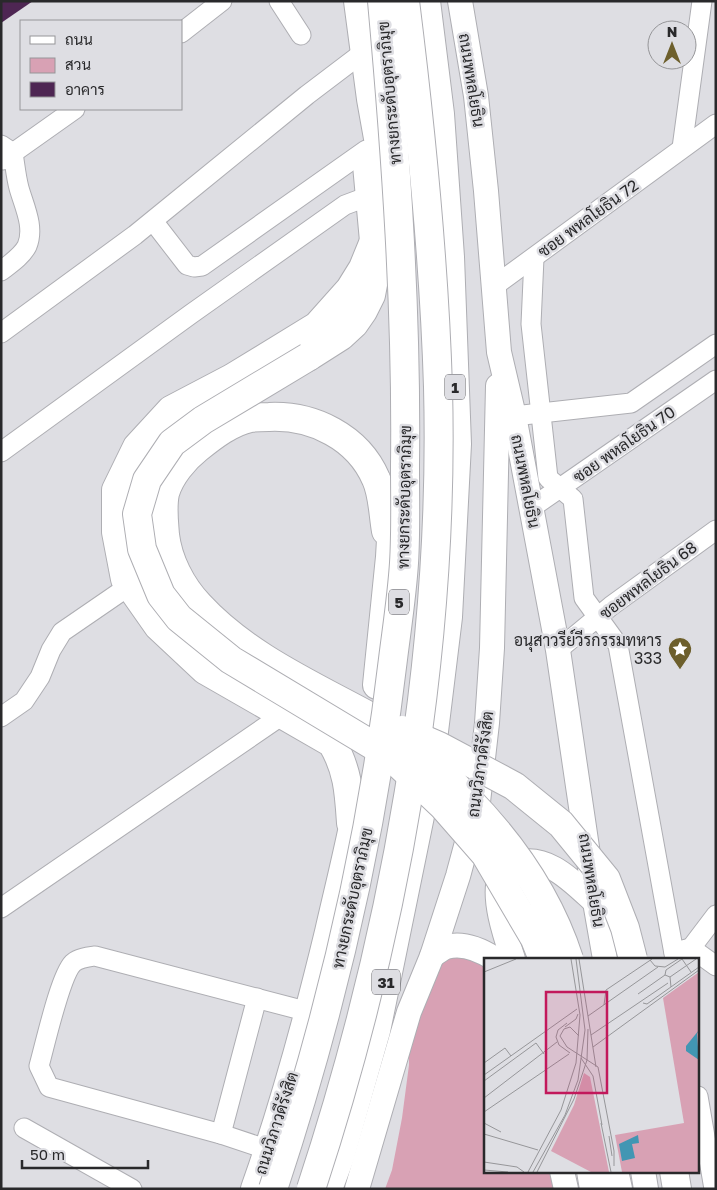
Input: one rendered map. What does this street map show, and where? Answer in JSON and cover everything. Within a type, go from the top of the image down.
[{"type":"highway","points":[[358,1],[371,98],[388,197],[396,268],[396,456],[390,557]]},
{"type":"highway","name":"ทางยกระดับอุตราภิมุข","points":[[273,1189],[301,1103],[361,865],[386,716],[404,563],[406,417],[402,272],[382,1]]},
{"type":"highway","name":"ทางยกระดับอุตราภิมุข","points":[[311,1189],[364,1008],[393,875],[414,763],[429,629],[436,518],[437,370],[433,273],[425,172],[405,1]]},
{"type":"highway","name":"1","points":[[426,1],[440,114],[450,248],[457,444],[448,617],[429,772]]},
{"type":"highway","points":[[371,98],[366,150],[374,241],[374,279],[371,295],[364,311],[341,336],[203,420],[172,444],[147,480],[137,514],[142,549],[161,595],[179,618],[231,660],[389,755],[443,806],[485,854],[536,939],[543,958]]},
{"type":"highway","points":[[352,834],[342,759],[332,743],[205,670],[158,626],[125,579],[116,532],[116,490],[137,447],[171,410],[232,378],[317,326],[350,290],[363,268],[374,241]]},
{"type":"highway","points":[[390,557],[377,481],[367,461],[352,444],[333,431],[309,421],[286,416],[250,418],[231,426],[211,437],[192,452],[176,471],[166,493],[163,514],[167,547],[179,578],[198,604],[245,646],[299,679],[369,716],[438,746],[514,786],[561,824],[606,879],[625,928],[633,958]]},
{"type":"highway","name":"ถนนวิภาวดีรังสิต","points":[[255,1189],[269,1150],[309,1012],[352,834],[372,730],[390,557]]},
{"type":"highway","points":[[369,716],[444,774],[490,823],[514,852],[542,894],[563,940],[569,958]]},
{"type":"highway","name":"31","points":[[328,1189],[340,1157],[376,1031],[429,772]]},
{"type":"highway","points":[[591,1172],[594,1189]]},
{"type":"highway","points":[[614,1172],[618,1189]]},
{"type":"highway","points":[[674,1172],[677,1189]]},
{"type":"main road","name":"ถนนพหลโยธิน","points":[[460,1],[476,96],[499,352],[514,416],[558,650],[605,958]]},
{"type":"main road","name":"ถนนวิภาวดีรังสิต","points":[[357,1189],[409,1012],[432,956],[458,876],[478,802],[487,723],[494,564],[499,352]]},
{"type":"main road","points":[[513,958],[502,920],[498,896],[500,876],[507,867],[523,861],[536,861],[554,869],[571,880],[595,902]]},
{"type":"main road","points":[[432,956],[445,948],[460,946],[477,950],[493,958]]},
{"type":"main road","points":[[562,1172],[566,1189]]},
{"type":"main road","points":[[643,1172],[646,1189]]},
{"type":"street","points":[[279,1],[301,35]]},
{"type":"street","points":[[682,148],[702,1]]},
{"type":"street","points":[[182,32],[217,3]]},
{"type":"street","points":[[1,333],[153,221],[307,95],[365,51]]},
{"type":"street","points":[[1,270],[13,262],[26,247],[30,233],[27,213],[5,153],[73,110]]},
{"type":"street","name":"ซอย พหลโยธิน 72","points":[[493,287],[716,124]]},
{"type":"street","points":[[153,221],[187,265],[194,267],[202,266],[366,150]]},
{"type":"street","points":[[1,452],[345,205],[370,196]]},
{"type":"street","points":[[534,258],[531,324],[548,478],[573,499],[584,598],[618,645],[680,953]]},
{"type":"street","points":[[514,416],[631,403],[716,344]]},
{"type":"street","name":"ซอย พหลโยธิน 70","points":[[531,508],[716,380]]},
{"type":"street","name":"ซอยพหลโยธิน 68","points":[[558,650],[598,617],[716,530]]},
{"type":"street","points":[[1,717],[24,701],[40,677],[51,650],[62,632],[130,586]]},
{"type":"street","points":[[1,908],[284,714]]},
{"type":"street","points":[[680,953],[716,915]]},
{"type":"street","points":[[680,953],[694,958]]},
{"type":"street","points":[[269,1150],[221,1134],[49,1087],[39,1066],[64,977],[74,963],[85,957],[95,956],[309,1012]]},
{"type":"street","points":[[700,960],[716,966]]},
{"type":"street","points":[[221,1134],[257,998]]},
{"type":"street","points":[[700,1108],[714,1189]]},
{"type":"street","points":[[24,1128],[132,1189]]},
{"type":"green space","points":[[449,951],[484,959],[484,1172],[557,1172],[560,1189],[385,1189],[392,1170],[402,1118],[409,1065],[409,1012]]},
{"type":"building","points":[[1,1],[33,1],[1,23]]},
{"type":"place","name":"อนุสาวรีย์วีรกรรมทหาร 333","points":[[680,670]]}]
